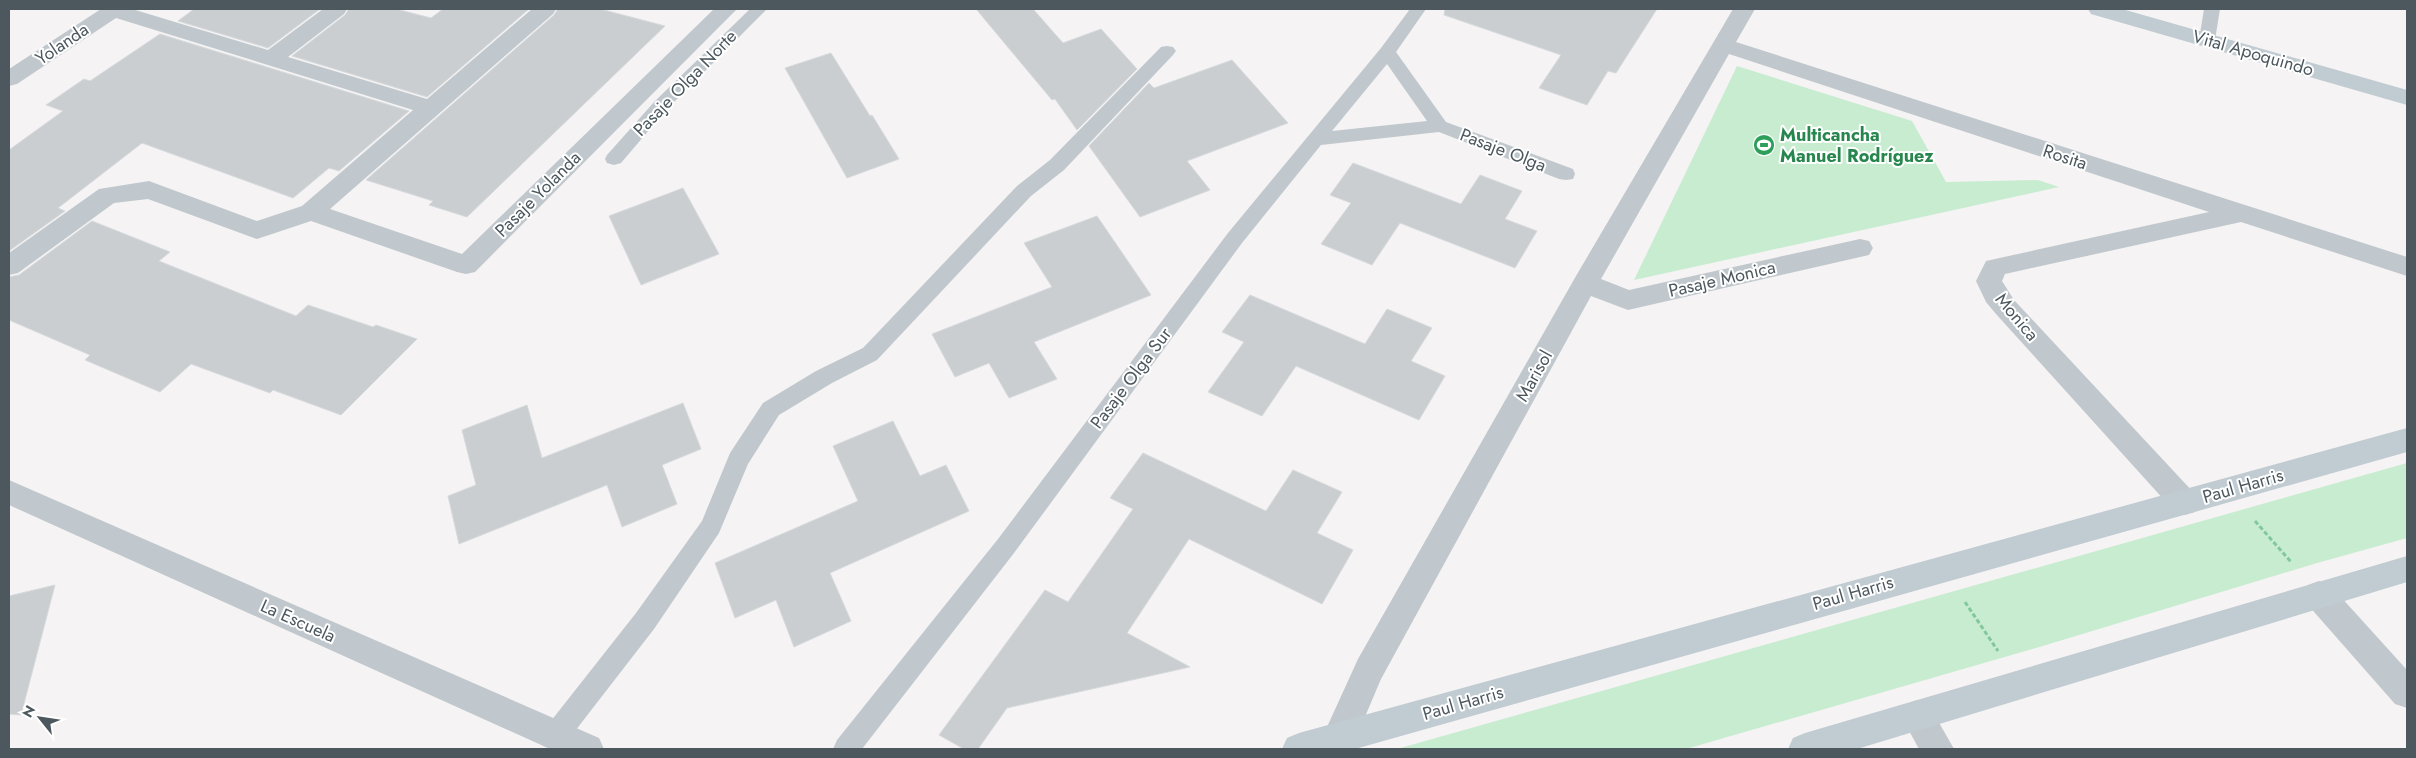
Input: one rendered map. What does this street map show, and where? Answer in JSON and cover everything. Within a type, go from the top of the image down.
[{"type":"street","points":[[114,9],[431,108]]},
{"type":"street","name":"Yolanda","points":[[9,79],[114,9]]},
{"type":"street","points":[[271,59],[336,9]]},
{"type":"street","points":[[9,266],[108,195],[149,190],[257,230],[311,212],[546,9]]},
{"type":"street","name":"Pasaje Yolanda","points":[[311,212],[466,265],[726,9]]},
{"type":"street","name":"Marisol","points":[[1339,744],[1369,670],[1586,283],[1744,9]]},
{"type":"street","name":"Vital Apoquindo","points":[[2099,9],[2407,98]]},
{"type":"street","name":"Rosita","points":[[1723,45],[2407,267]]},
{"type":"street","name":"Monica","points":[[2185,503],[2005,308],[1995,295],[1989,281],[1995,268],[2015,262],[2240,214]]},
{"type":"street","name":"Pasaje Monica","points":[[1586,283],[1628,300],[1860,248]]},
{"type":"street","name":"Paul Harris","points":[[1299,749],[1339,744],[1943,568],[2185,503],[2407,440]]},
{"type":"street","name":"La Escuela","points":[[9,492],[587,749]]},
{"type":"street","points":[[1805,749],[2407,569]]},
{"type":"street","points":[[2319,595],[2407,693]]},
{"type":"street","points":[[1917,716],[1937,749]]},
{"type":"lane","name":"Pasaje Olga Norte","points":[[614,159],[661,105],[759,9]]},
{"type":"lane","name":"Pasaje Olga Sur","points":[[846,749],[1006,546],[1235,238],[1387,52],[1418,9]]},
{"type":"lane","points":[[2207,40],[2212,9]]},
{"type":"lane","points":[[556,735],[645,621],[711,526],[738,460],[771,409],[824,377],[870,354],[1024,191],[1057,165],[1167,51]]},
{"type":"lane","name":"Pasaje Olga","points":[[1387,52],[1440,126]]},
{"type":"lane","name":"Pasaje Olga","points":[[1316,139],[1440,126],[1566,174]]},
{"type":"path","points":[[2228,490],[2319,595]]},
{"type":"path","points":[[1943,568],[2020,685]]},
{"type":"green space","points":[[1737,66],[1912,121],[1946,182],[2038,180],[2059,187],[1634,280]]},
{"type":"green space","points":[[2407,463],[2407,538],[1686,749],[1397,749]]},
{"type":"building","points":[[194,9],[320,9],[268,48],[178,21]]},
{"type":"building","points":[[349,9],[396,9],[431,18],[443,9],[529,9],[427,97],[292,56],[345,15]]},
{"type":"building","points":[[558,9],[600,9],[665,26],[467,217],[429,205],[433,201],[366,180],[554,15]]},
{"type":"building","points":[[976,9],[1033,9],[1063,43],[1101,29],[1137,69],[1077,130],[1055,99],[1052,100]]},
{"type":"building","points":[[1445,9],[1657,9],[1616,73],[1608,71],[1587,105],[1539,88],[1561,55],[1444,15]]},
{"type":"building","points":[[160,34],[409,111],[339,171],[329,168],[293,198],[142,143],[58,208],[65,211],[9,251],[9,150],[63,111],[46,105],[84,79],[90,81]]},
{"type":"building","points":[[831,53],[899,159],[847,178],[785,68]]},
{"type":"building","points":[[1232,60],[1288,123],[1187,161],[1210,190],[1140,217],[1089,146],[1149,83],[1154,88]]},
{"type":"building","points":[[1353,163],[1461,204],[1480,175],[1522,191],[1505,219],[1537,231],[1515,268],[1400,223],[1372,265],[1321,244],[1351,203],[1330,195]]},
{"type":"building","points":[[683,188],[719,254],[641,285],[609,216]]},
{"type":"building","points":[[1097,216],[1151,295],[1034,342],[1057,379],[1009,398],[989,363],[955,377],[932,334],[1052,287],[1024,243]]},
{"type":"building","points":[[92,221],[170,252],[159,261],[296,316],[308,305],[373,327],[376,325],[417,339],[341,415],[273,390],[270,393],[191,364],[160,392],[85,360],[90,355],[9,320],[9,277],[19,275]]},
{"type":"building","points":[[1250,295],[1365,344],[1387,309],[1432,328],[1411,361],[1445,376],[1419,420],[1296,366],[1262,416],[1208,392],[1244,342],[1222,332]]},
{"type":"building","points":[[683,403],[701,449],[662,465],[677,504],[622,527],[607,485],[459,544],[448,496],[476,485],[462,430],[527,405],[542,458]]},
{"type":"building","points":[[893,421],[920,476],[946,465],[969,511],[830,573],[851,621],[794,647],[776,600],[735,618],[715,563],[858,501],[833,446]]},
{"type":"building","points":[[1143,453],[1266,511],[1293,470],[1342,492],[1317,533],[1353,550],[1322,604],[1189,539],[1127,633],[1190,667],[1007,708],[978,749],[964,749],[939,735],[1045,590],[1068,602],[1133,509],[1110,498]]},
{"type":"building","points":[[55,585],[21,715],[9,714],[9,596]]},
{"type":"place","name":"Multicancha Manuel Rodríguez","points":[[1764,145]]}]
